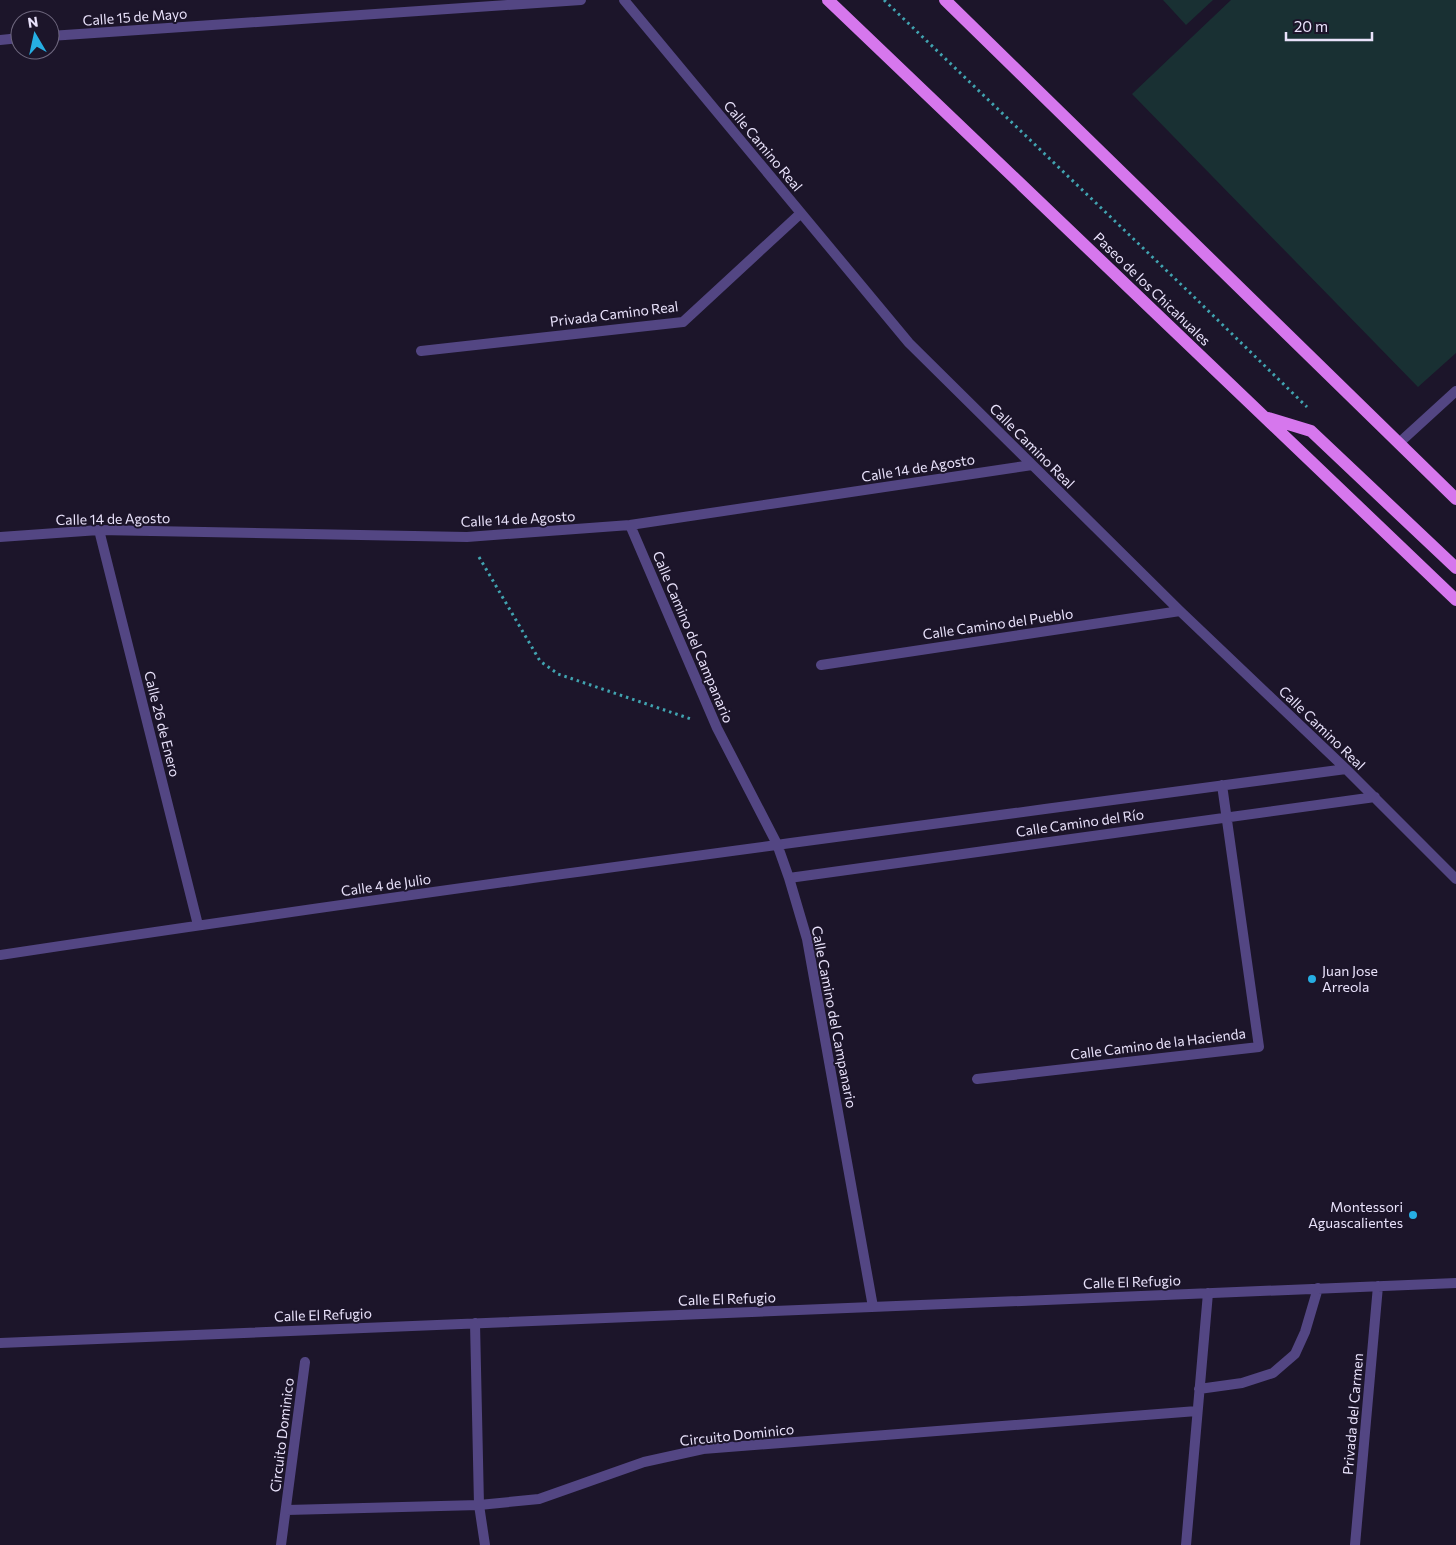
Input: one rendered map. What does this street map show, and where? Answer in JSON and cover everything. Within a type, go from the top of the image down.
[{"type":"main road","name":"Paseo de los Chicahuales","points":[[828,0],[1456,600]]},
{"type":"main road","points":[[945,0],[1456,499]]},
{"type":"main road","points":[[1265,418],[1311,431],[1456,568]]},
{"type":"street","name":"Calle 15 de Mayo","points":[[60,35],[581,0]]},
{"type":"street","name":"Calle Camino Real","points":[[624,0],[908,343],[1180,611],[1346,768],[1456,879]]},
{"type":"street","name":"Privada Camino Real","points":[[421,351],[683,322],[801,213]]},
{"type":"street","points":[[1399,443],[1456,391]]},
{"type":"street","name":"Calle 14 de Agosto","points":[[0,537],[99,530],[467,537],[630,525],[1032,465]]},
{"type":"street","name":"Calle Camino del Campanario","points":[[630,525],[717,728],[777,844],[789,878],[807,939],[873,1307]]},
{"type":"street","name":"Calle 26 de Enero","points":[[99,530],[198,925]]},
{"type":"street","name":"Calle Camino del Pueblo","points":[[821,665],[1180,611]]},
{"type":"street","name":"Calle Camino del Río","points":[[777,844],[1346,768]]},
{"type":"street","name":"Calle Camino de la Hacienda","points":[[978,1079],[1259,1046],[1222,785]]},
{"type":"street","name":"Calle Camino del Río","points":[[789,878],[1375,798]]},
{"type":"street","name":"Calle 4 de Julio","points":[[0,956],[198,925],[777,844]]},
{"type":"street","name":"Calle El Refugio","points":[[0,1343],[1456,1283]]},
{"type":"street","name":"Privada del Carmen","points":[[1355,1545],[1378,1286]]},
{"type":"street","points":[[1199,1389],[1242,1383],[1273,1373],[1295,1354],[1305,1332],[1318,1288]]},
{"type":"street","points":[[1186,1545],[1208,1293]]},
{"type":"street","points":[[475,1323],[479,1505],[485,1545]]},
{"type":"street","name":"Circuito Dominico","points":[[281,1545],[306,1362]]},
{"type":"street","name":"Circuito Dominico","points":[[287,1510],[479,1505],[539,1499],[644,1462],[703,1449],[1197,1411]]},
{"type":"path","points":[[884,0],[1310,410]]},
{"type":"path","points":[[467,537],[540,660],[546,665],[558,674],[717,728]]},
{"type":"green space","points":[[1163,0],[1213,0],[1186,25]]},
{"type":"green space","points":[[1231,0],[1456,0],[1456,353],[1418,387],[1132,94]]},
{"type":"place","name":"Juan Jose Arreola","points":[[1312,979]]},
{"type":"place","name":"Montessori Aguascalientes","points":[[1413,1215]]}]
